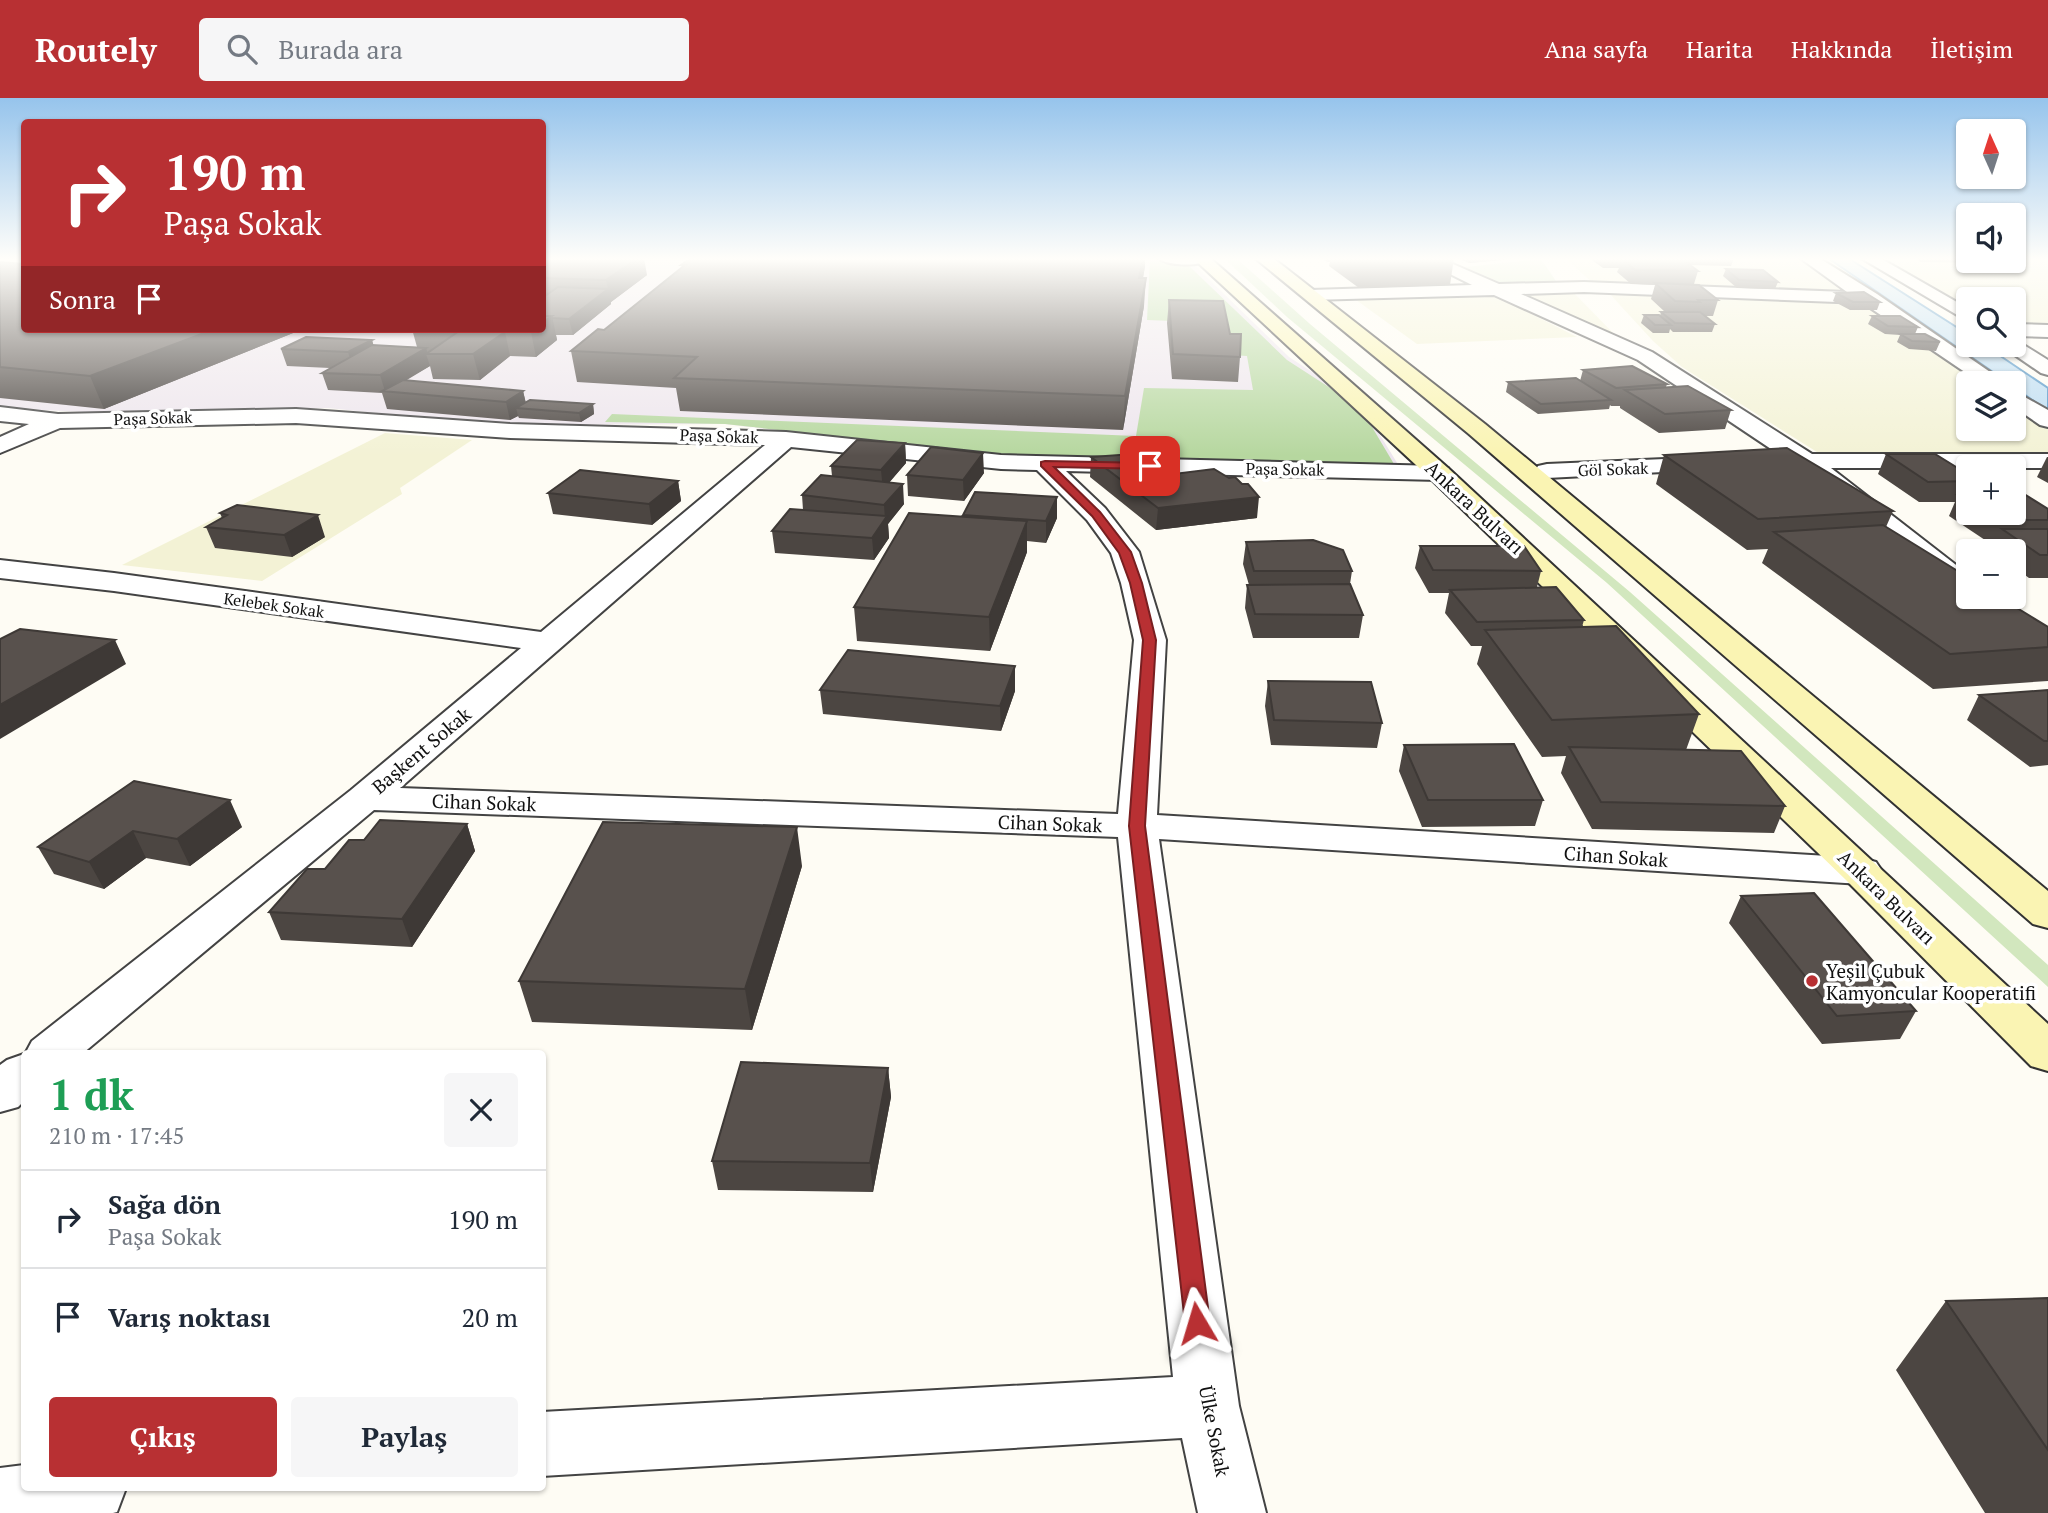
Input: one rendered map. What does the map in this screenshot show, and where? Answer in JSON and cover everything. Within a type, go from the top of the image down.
[{"type":"main road","name":"Ankara Bulvarı","points":[[1274,324],[1438,472],[1861,871],[2048,1053]]},
{"type":"main road","points":[[1346,324],[1478,429],[2048,914]]},
{"type":"street","points":[[1574,324],[1645,356],[1805,460],[1956,580]]},
{"type":"street","points":[[1909,324],[1977,371]]},
{"type":"street","points":[[1619,327],[1645,356]]},
{"type":"street","points":[[2026,330],[2048,331]]},
{"type":"street","points":[[2026,354],[2048,369]]},
{"type":"street","points":[[2026,405],[2048,420]]},
{"type":"street","name":"Paşa Sokak","points":[[0,414],[58,421],[296,416],[510,431],[786,439],[957,459],[1045,464],[1438,472]]},
{"type":"street","points":[[0,446],[58,421]]},
{"type":"street","name":"Başkent Sokak","points":[[54,1050],[365,798],[786,439]]},
{"type":"street","points":[[1764,462],[2048,461]]},
{"type":"street","name":"Göl Sokak","points":[[1547,471],[1737,463]]},
{"type":"street","name":"Ülke Sokak","points":[[1045,464],[1096,514],[1125,552],[1136,583],[1150,640],[1137,826],[1208,1406],[1232,1513]]},
{"type":"street","name":"Kelebek Sokak","points":[[0,569],[114,582],[547,642]]},
{"type":"street","name":"Cihan Sokak","points":[[365,798],[1137,826],[1861,871]]},
{"type":"street","points":[[0,1093],[21,1076]]},
{"type":"street","points":[[546,1444],[1208,1406]]},
{"type":"street","points":[[0,1502],[73,1491]]},
{"type":"shaded area","points":[[0,324],[21,324],[21,333],[546,333],[546,324],[1255,324],[1289,357],[1334,386],[1372,422],[1399,466],[966,455],[725,424],[539,425],[422,418],[328,408],[105,413],[0,408]]},
{"type":"green space","points":[[1225,324],[1250,324],[1287,360],[1335,391],[1372,427],[1394,464],[1021,457],[725,424],[605,422],[612,414],[1136,436],[1144,388],[1253,390],[1247,356],[1231,355]]},
{"type":"green space","points":[[1295,324],[1310,324],[1630,592],[2048,965],[2048,987],[1607,583]]},
{"type":"green space","points":[[1389,324],[1551,324],[1577,337],[1417,344]]},
{"type":"green space","points":[[1588,324],[1604,324],[1617,337]]},
{"type":"green space","points":[[1637,324],[1897,324],[1968,371],[1956,371],[1956,441],[2026,441],[2026,410],[2048,424],[2048,452],[1817,452],[1682,367]]},
{"type":"green space","points":[[2026,324],[2048,324],[2048,327],[2026,326]]},
{"type":"green space","points":[[385,433],[472,440],[400,488],[402,494],[262,581],[122,565]]},
{"type":"water","points":[[1924,324],[1952,324],[1956,327],[1956,346]]},
{"type":"water","points":[[1971,357],[2002,357],[2023,371],[1992,371]]},
{"type":"water","points":[[2026,373],[2048,388],[2048,411],[2026,395]]},
{"type":"building","points":[[0,324],[21,324],[21,333],[204,333],[90,376],[0,367]]},
{"type":"building","points":[[611,324],[1138,324],[1125,396],[674,378],[697,357],[571,351],[598,329],[604,330]]},
{"type":"building","points":[[1171,324],[1228,324],[1230,334],[1241,334],[1240,357],[1173,354]]},
{"type":"building","points":[[1885,324],[1913,324],[1918,327]]},
{"type":"building","points":[[456,333],[504,333],[473,354],[426,354]]},
{"type":"building","points":[[1900,334],[1925,334],[1940,342],[1912,341]]},
{"type":"building","points":[[306,337],[372,340],[348,352],[281,349]]},
{"type":"building","points":[[372,345],[426,348],[380,375],[322,373]]},
{"type":"building","points":[[1632,366],[1667,384],[1616,388],[1583,370]]},
{"type":"building","points":[[1576,378],[1611,400],[1541,404],[1508,382]]},
{"type":"building","points":[[403,380],[523,391],[506,402],[382,391]]},
{"type":"building","points":[[1688,386],[1731,410],[1665,414],[1625,390]]},
{"type":"building","points":[[530,400],[593,404],[579,413],[516,408]]},
{"type":"building","points":[[857,440],[905,443],[881,470],[831,466]]},
{"type":"building","points":[[931,447],[983,453],[963,480],[907,475]]},
{"type":"building","points":[[1787,448],[1893,511],[1758,519],[1664,455]]},
{"type":"building","points":[[1147,453],[1166,475],[1214,469],[1229,478],[1235,477],[1242,484],[1248,484],[1259,497],[1158,508],[1091,457]]},
{"type":"building","points":[[1886,454],[1935,454],[1956,467],[1956,481],[1928,482]]},
{"type":"building","points":[[580,470],[678,481],[649,504],[548,493]]},
{"type":"building","points":[[821,475],[903,484],[884,505],[802,495]]},
{"type":"building","points":[[975,492],[1057,497],[1046,521],[963,515]]},
{"type":"building","points":[[2026,495],[2048,509],[2048,520],[2026,520]]},
{"type":"building","points":[[237,505],[318,515],[284,535],[206,527],[227,515],[220,513]]},
{"type":"building","points":[[790,509],[887,516],[872,538],[772,531]]},
{"type":"building","points":[[909,513],[1027,521],[989,617],[854,607]]},
{"type":"building","points":[[1883,525],[1956,570],[1956,609],[2019,609],[2048,627],[2048,647],[1950,654],[1774,532]]},
{"type":"building","points":[[2002,529],[2048,529],[2048,555],[2040,555],[2026,545],[2026,539],[2017,539]]},
{"type":"building","points":[[1313,540],[1343,550],[1352,571],[1254,571],[1246,542]]},
{"type":"building","points":[[1420,546],[1524,546],[1541,571],[1433,570]]},
{"type":"building","points":[[1350,584],[1363,615],[1255,614],[1247,585]]},
{"type":"building","points":[[1556,587],[1584,620],[1477,622],[1450,590]]},
{"type":"building","points":[[1616,626],[1699,714],[1552,720],[1485,630]]},
{"type":"building","points":[[20,629],[115,640],[0,705],[0,639]]},
{"type":"building","points":[[848,650],[1015,666],[1000,706],[820,690]]},
{"type":"building","points":[[1268,681],[1371,682],[1382,723],[1274,720]]},
{"type":"building","points":[[2048,690],[2048,741],[2044,741],[1979,695]]},
{"type":"building","points":[[1514,744],[1543,800],[1428,800],[1404,745]]},
{"type":"building","points":[[1569,747],[1741,751],[1785,806],[1601,802]]},
{"type":"building","points":[[134,781],[230,800],[177,839],[133,831],[89,862],[38,847]]},
{"type":"building","points":[[380,820],[467,824],[402,919],[269,912],[307,869],[325,869],[349,840],[364,840]]},
{"type":"building","points":[[603,822],[797,827],[745,989],[519,981]]},
{"type":"building","points":[[1814,893],[1916,1011],[1837,1016],[1741,896]]},
{"type":"building","points":[[741,1062],[888,1068],[870,1163],[712,1161]]},
{"type":"building","points":[[2048,1298],[2048,1450],[1946,1301]]},
{"type":"place","name":"Yeşil Çubuk Kamyoncular Kooperatifi","points":[[1812,981]]},
{"type":"route","points":[[1150,466],[1045,464],[1096,514],[1125,552],[1136,583],[1150,640],[1137,826],[1197,1323]]}]
